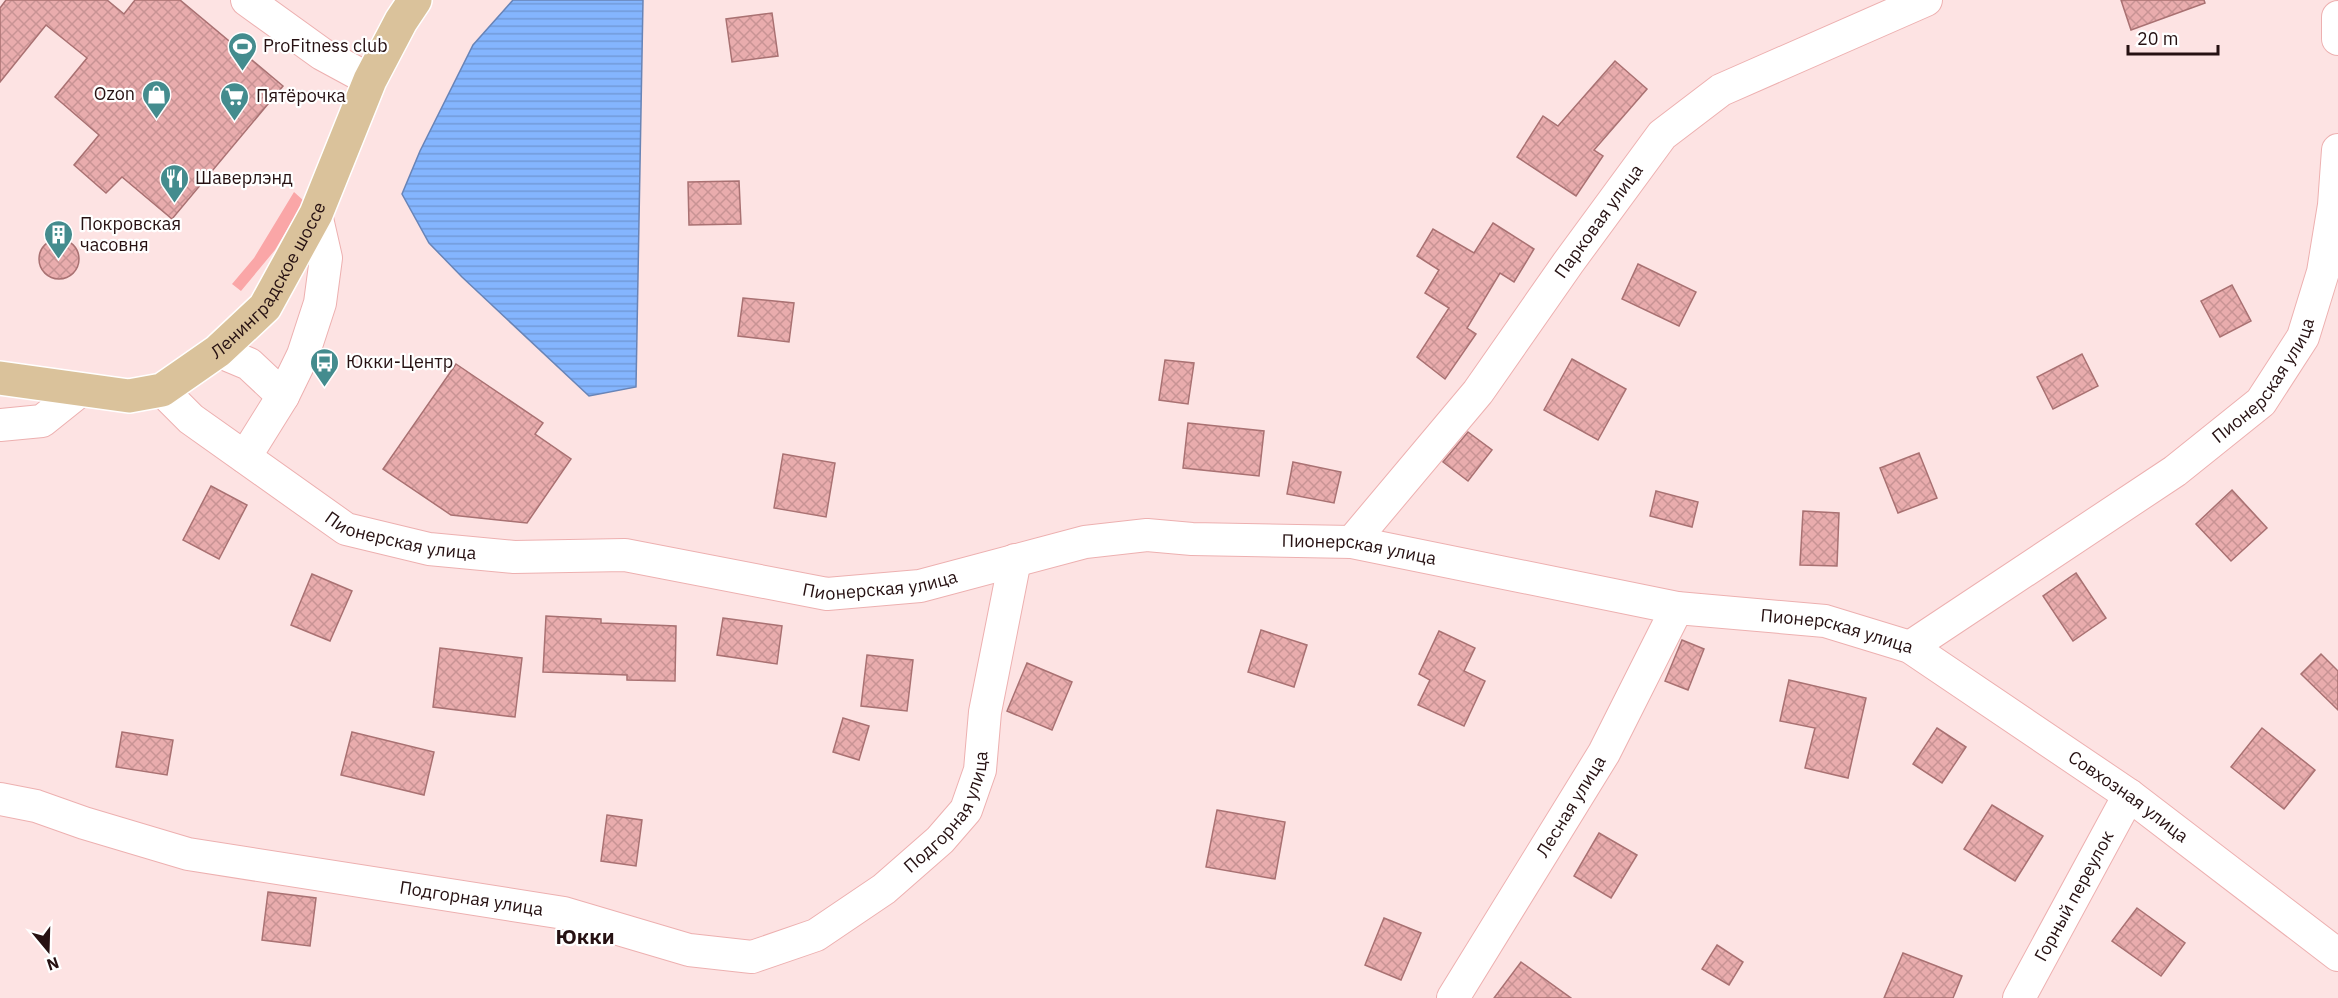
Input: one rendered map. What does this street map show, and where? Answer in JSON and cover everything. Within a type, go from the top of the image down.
[{"type":"main road","name":"Ленинградское шоссе","points":[[0,378],[129,396],[162,390],[218,351],[265,307],[316,214],[370,80],[401,21],[415,0]]},
{"type":"street","points":[[247,0],[322,54],[370,80]]},
{"type":"street","name":"Парковая улица","points":[[1352,542],[1478,392],[1568,263],[1662,135],[1721,90],[1926,0]]},
{"type":"street","points":[[2338,17],[2338,39]]},
{"type":"street","name":"Пионерская улица","points":[[162,390],[190,419],[346,529],[429,549],[514,557],[625,555],[827,594],[920,586],[1085,542],[1147,535],[1192,539],[1352,542],[1677,608],[1825,621],[1910,647],[2175,471],[2261,402],[2303,337],[2310,315],[2323,272],[2331,228],[2338,150]]},
{"type":"street","points":[[245,457],[283,396],[303,355],[320,303],[326,258],[316,214]]},
{"type":"street","points":[[218,351],[249,364],[283,396]]},
{"type":"street","points":[[0,424],[42,421],[82,389]]},
{"type":"street","name":"Подгорная улица","points":[[0,799],[36,806],[188,854],[564,913],[689,950],[752,957],[816,936],[884,889],[940,840],[966,810],[980,770],[985,712],[1015,560]]},
{"type":"street","name":"Лесная улица","points":[[1453,998],[1604,753],[1677,608]]},
{"type":"street","name":"Совхозная улица","points":[[1910,647],[2129,795],[2338,956]]},
{"type":"street","name":"Горный переулок","points":[[2019,998],[2129,795]]},
{"type":"shaded area","points":[[294,192],[304,201],[275,250],[241,291],[232,284],[254,258]]},
{"type":"water","points":[[513,0],[643,0],[636,387],[589,396],[429,243],[402,194],[420,151],[473,45]]},
{"type":"building","points":[[6,0],[107,0],[124,14],[135,0],[180,0],[283,86],[172,219],[122,177],[106,193],[74,165],[99,135],[55,97],[87,58],[46,25],[0,82],[0,8]]},
{"type":"building","points":[[2121,0],[2204,0],[2205,3],[2131,30]]},
{"type":"building","points":[[772,13],[778,56],[732,62],[726,19]]},
{"type":"building","points":[[1615,61],[1647,89],[1594,150],[1603,156],[1576,196],[1517,157],[1543,116],[1558,126]]},
{"type":"building","points":[[739,181],[741,224],[689,225],[688,182]]},
{"type":"building","points":[[1493,223],[1534,249],[1514,282],[1500,273],[1467,328],[1476,334],[1445,379],[1417,357],[1449,308],[1425,293],[1439,270],[1417,256],[1433,229],[1474,253]]},
{"type":"building","name":"Покровская часовня","points":[[59,239],[73,245],[79,259],[73,273],[59,279],[45,273],[39,259],[45,245]]},
{"type":"building","points":[[1638,264],[1696,292],[1679,326],[1622,299]]},
{"type":"building","points":[[2232,285],[2251,321],[2220,337],[2201,301]]},
{"type":"building","points":[[743,298],[794,303],[789,342],[738,336]]},
{"type":"building","points":[[2082,354],[2098,386],[2053,409],[2037,377]]},
{"type":"building","points":[[1572,359],[1626,389],[1598,440],[1544,410]]},
{"type":"building","points":[[1165,360],[1194,363],[1188,404],[1159,400]]},
{"type":"building","points":[[456,364],[543,423],[535,434],[571,459],[527,523],[451,515],[383,469]]},
{"type":"building","points":[[1188,423],[1264,431],[1259,476],[1183,468]]},
{"type":"building","points":[[1468,432],[1492,450],[1468,481],[1443,462]]},
{"type":"building","points":[[1919,453],[1937,498],[1898,513],[1880,468]]},
{"type":"building","points":[[783,454],[835,463],[826,517],[774,508]]},
{"type":"building","points":[[1293,462],[1341,472],[1334,503],[1287,494]]},
{"type":"building","points":[[211,486],[247,505],[219,559],[183,540]]},
{"type":"building","points":[[2232,490],[2267,528],[2231,561],[2196,524]]},
{"type":"building","points":[[1656,491],[1698,502],[1692,527],[1650,516]]},
{"type":"building","points":[[1803,511],[1839,513],[1837,566],[1800,565]]},
{"type":"building","points":[[2076,573],[2106,618],[2073,641],[2043,596]]},
{"type":"building","points":[[312,574],[352,591],[330,641],[291,625]]},
{"type":"building","points":[[546,616],[601,619],[601,623],[676,626],[675,681],[627,680],[627,675],[543,672]]},
{"type":"building","points":[[723,618],[782,626],[777,664],[717,655]]},
{"type":"building","points":[[1261,630],[1307,645],[1294,687],[1248,672]]},
{"type":"building","points":[[1439,631],[1475,648],[1464,671],[1485,681],[1464,726],[1418,705],[1430,680],[1419,674]]},
{"type":"building","points":[[1682,640],[1704,649],[1688,690],[1665,681]]},
{"type":"building","points":[[440,648],[522,658],[515,717],[433,707]]},
{"type":"building","points":[[2321,654],[2338,671],[2338,710],[2301,674]]},
{"type":"building","points":[[867,655],[913,660],[907,711],[861,706]]},
{"type":"building","points":[[1027,663],[1072,682],[1052,730],[1007,711]]},
{"type":"building","points":[[1789,680],[1866,698],[1848,778],[1805,768],[1815,728],[1780,721]]},
{"type":"building","points":[[843,718],[869,726],[859,760],[833,752]]},
{"type":"building","points":[[1937,728],[1966,747],[1942,783],[1913,764]]},
{"type":"building","points":[[2262,728],[2315,770],[2284,809],[2231,767]]},
{"type":"building","points":[[122,732],[173,740],[167,775],[116,767]]},
{"type":"building","points":[[352,732],[434,752],[424,795],[341,775]]},
{"type":"building","points":[[1992,805],[2043,836],[2015,881],[1964,849]]},
{"type":"building","points":[[1217,810],[1285,822],[1275,879],[1206,867]]},
{"type":"building","points":[[607,815],[642,820],[636,866],[601,861]]},
{"type":"building","points":[[1599,833],[1637,855],[1611,898],[1574,876]]},
{"type":"building","points":[[268,892],[316,898],[310,946],[262,940]]},
{"type":"building","points":[[2137,908],[2185,943],[2161,976],[2112,941]]},
{"type":"building","points":[[1384,918],[1421,933],[1401,980],[1365,965]]},
{"type":"building","points":[[1717,945],[1743,962],[1729,985],[1702,969]]},
{"type":"building","points":[[1903,953],[1962,976],[1953,998],[1884,998]]},
{"type":"building","points":[[1521,962],[1571,998],[1494,998]]},
{"type":"place","name":"ProFitness club","points":[[242,72]]},
{"type":"place","name":"Ozon","points":[[156,120]]},
{"type":"place","name":"Пятёрочка","points":[[235,122]]},
{"type":"place","name":"Шаверлэнд","points":[[174,204]]},
{"type":"place","name":"Покровская часовня","points":[[59,260]]},
{"type":"place","name":"Юкки-Центр","points":[[325,388]]},
{"type":"district","name":"Юкки","points":[[585,937]]}]
